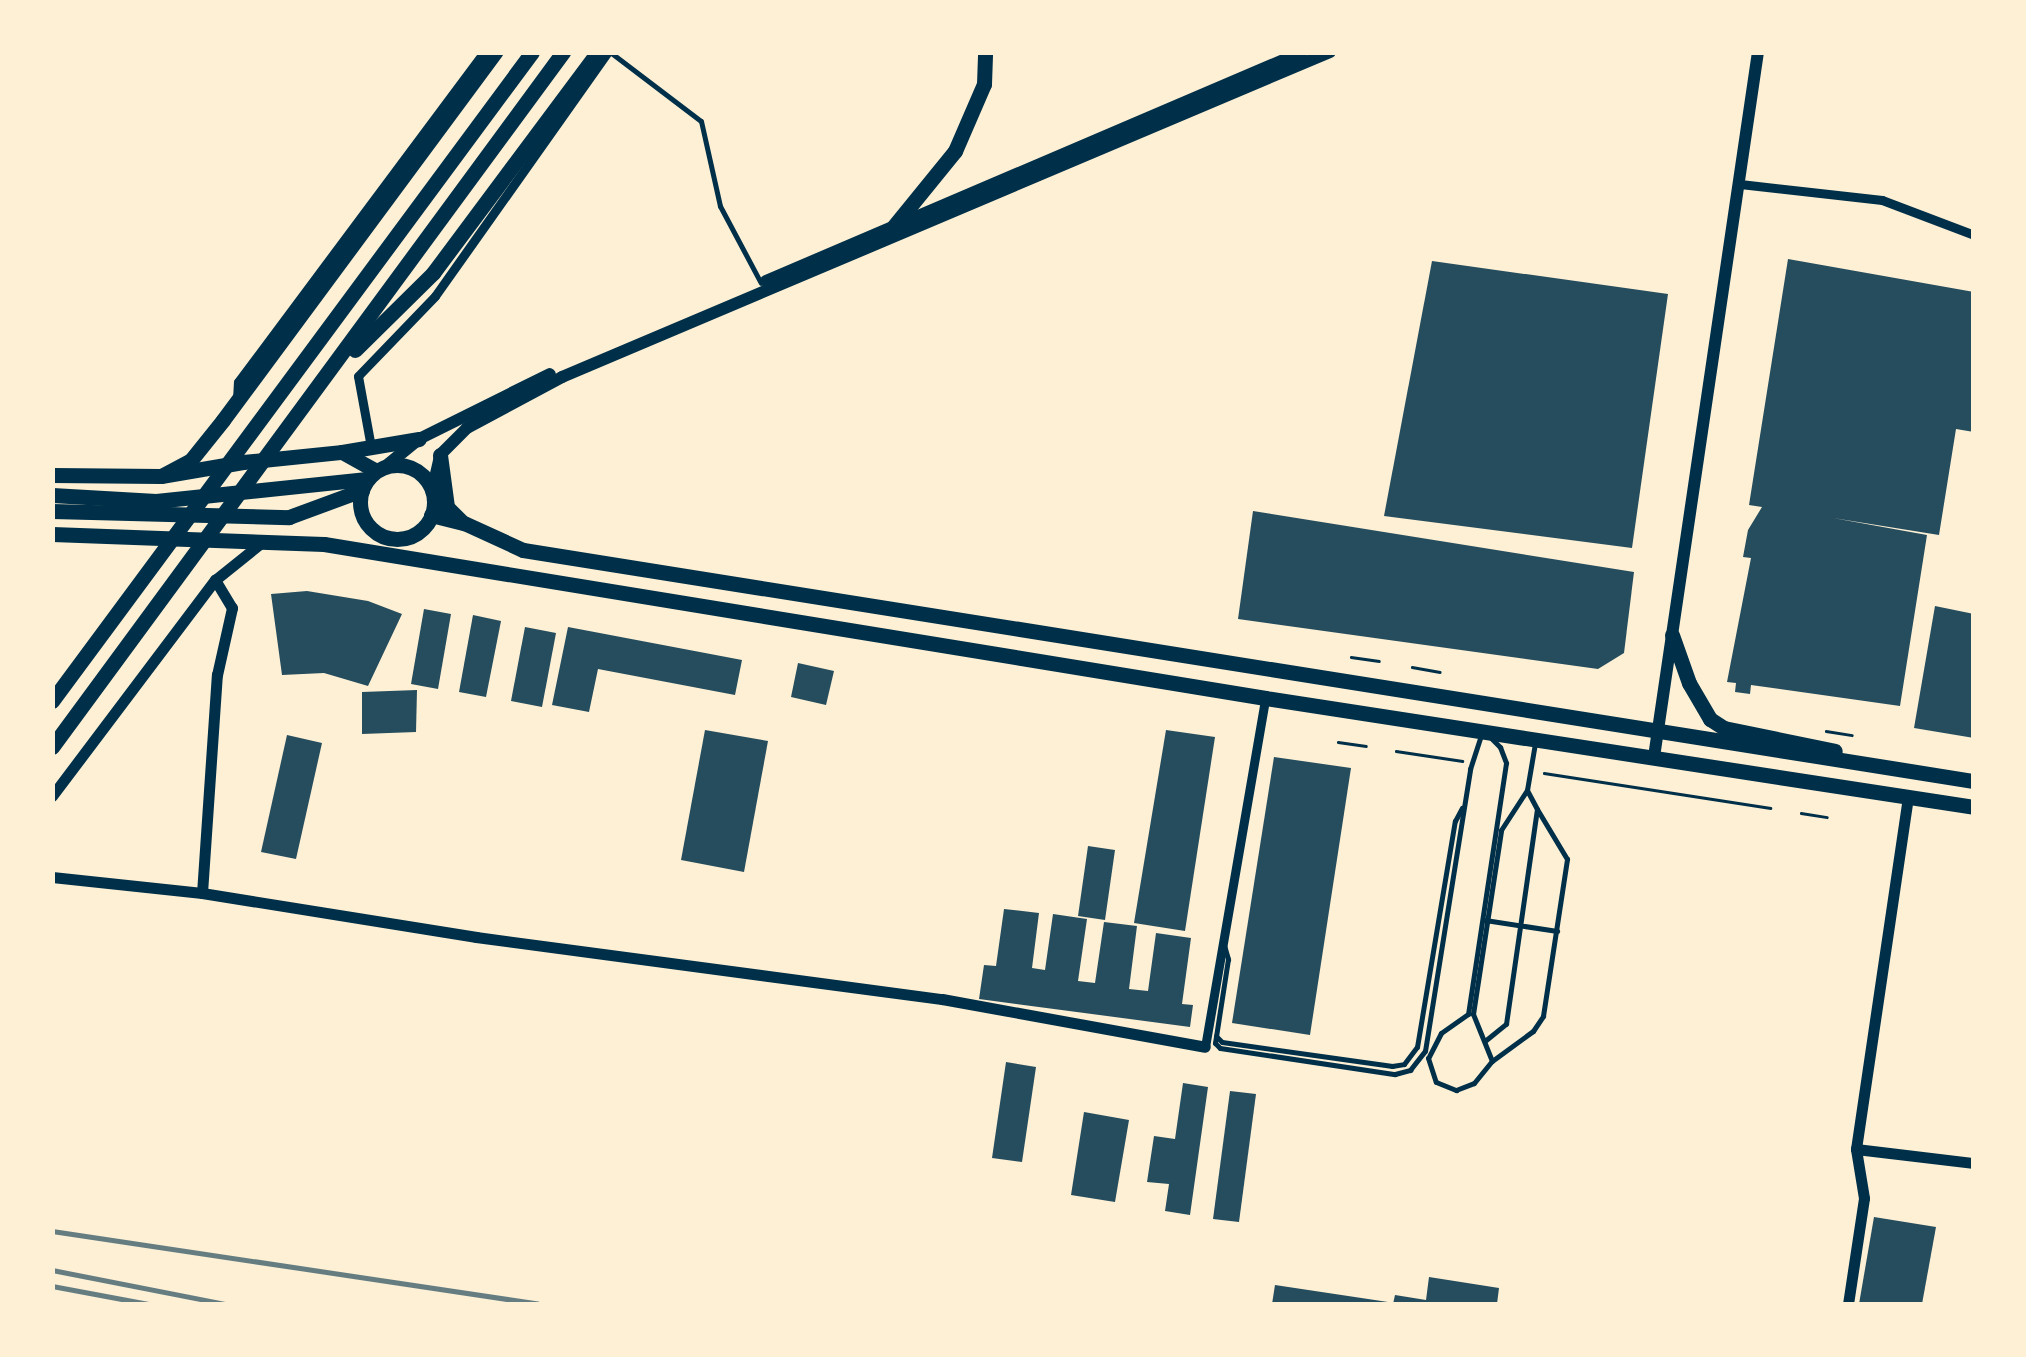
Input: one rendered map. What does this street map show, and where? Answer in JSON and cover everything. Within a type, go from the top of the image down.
[{"type":"highway","points":[[161,476],[192,460],[495,52]]},
{"type":"highway","points":[[52,701],[532,52]]},
{"type":"highway","points":[[52,747],[563,52]]},
{"type":"highway","points":[[320,385],[432,273],[598,52]]},
{"type":"highway","points":[[894,226],[956,151],[984,84],[985,52]]},
{"type":"highway","points":[[52,475],[161,476],[419,439]]},
{"type":"highway","points":[[342,452],[373,476]]},
{"type":"highway","points":[[440,456],[447,507],[464,523]]},
{"type":"highway","points":[[52,496],[156,500],[373,476],[409,466],[428,480],[432,491],[431,515],[411,536],[324,544],[52,534]]},
{"type":"highway","points":[[52,511],[289,517],[373,476]]},
{"type":"highway","points":[[373,476],[362,513],[414,559]]},
{"type":"highway","points":[[431,515],[464,523],[523,550],[1974,781]]},
{"type":"highway","points":[[324,544],[1265,698],[1974,807]]},
{"type":"highway","points":[[1672,636],[1688,683],[1710,719],[1724,728],[1916,772]]},
{"type":"main road","points":[[373,476],[419,439],[558,370],[1302,52]]},
{"type":"main road","points":[[432,491],[440,456],[467,428],[562,376],[1330,52]]},
{"type":"main road","points":[[1654,757],[1758,52]]},
{"type":"street","points":[[237,400],[238,382],[484,52]]},
{"type":"street","points":[[371,447],[358,376],[435,296],[609,52]]},
{"type":"street","points":[[1740,184],[1882,200],[1974,235]]},
{"type":"street","points":[[52,796],[215,580],[261,543]]},
{"type":"street","points":[[202,893],[218,674],[232,608],[215,580]]},
{"type":"street","points":[[52,877],[202,893],[476,937],[942,1000],[1205,1047],[1265,698]]},
{"type":"street","points":[[1848,1304],[1864,1198],[1856,1149],[1908,796]]},
{"type":"street","points":[[1856,1149],[1974,1164]]},
{"type":"lane","points":[[609,52],[700,122],[720,206],[761,283]]},
{"type":"lane","points":[[1223,943],[1228,958],[1216,1036],[1220,1048],[1395,1074],[1419,1062],[1425,1051],[1464,804],[1482,730],[1500,747],[1506,763],[1473,1014],[1492,1061]]},
{"type":"lane","points":[[1527,790],[1567,859],[1544,1016],[1533,1032],[1492,1061],[1474,1083],[1456,1090],[1436,1082],[1428,1067],[1430,1050],[1440,1033],[1468,1014],[1502,830],[1527,790],[1535,740]]},
{"type":"lane","points":[[1216,1036],[1222,1042],[1392,1066],[1404,1064],[1418,1047],[1455,820],[1464,804]]},
{"type":"lane","points":[[1486,1040],[1506,1024],[1538,809]]},
{"type":"lane","points":[[1485,920],[1557,931]]},
{"type":"path","points":[[1351,657],[1379,662]]},
{"type":"path","points":[[1412,667],[1440,672]]},
{"type":"path","points":[[1815,729],[1852,735]]},
{"type":"path","points":[[1338,742],[1366,746]]},
{"type":"path","points":[[1396,750],[1472,762]]},
{"type":"path","points":[[1530,771],[1770,808]]},
{"type":"path","points":[[1800,813],[1827,817]]},
{"type":"building","points":[[1788,259],[1974,292],[1974,432],[1956,429],[1939,535],[1833,518],[1927,535],[1900,706],[1751,685],[1750,694],[1735,692],[1736,683],[1727,682],[1751,558],[1743,557],[1748,530],[1762,507],[1749,505]]},
{"type":"building","points":[[1432,261],[1668,294],[1632,548],[1384,516]]},
{"type":"building","points":[[1253,511],[1634,572],[1624,653],[1598,669],[1238,619]]},
{"type":"building","points":[[307,591],[368,601],[402,614],[368,686],[324,673],[282,675],[271,594]]},
{"type":"building","points":[[1935,606],[1974,614],[1974,738],[1914,728]]},
{"type":"building","points":[[424,609],[451,614],[438,689],[411,684]]},
{"type":"building","points":[[473,615],[501,621],[486,697],[459,692]]},
{"type":"building","points":[[525,627],[556,633],[542,707],[511,701]]},
{"type":"building","points":[[568,627],[742,660],[735,695],[598,669],[589,712],[552,705]]},
{"type":"building","points":[[798,663],[834,671],[826,705],[791,697]]},
{"type":"building","points":[[417,690],[416,732],[362,734],[362,692]]},
{"type":"building","points":[[705,730],[768,741],[744,872],[681,860]]},
{"type":"building","points":[[1166,730],[1215,737],[1185,931],[1134,923]]},
{"type":"building","points":[[287,735],[322,743],[296,859],[261,852]]},
{"type":"building","points":[[1274,757],[1351,768],[1310,1035],[1232,1023]]},
{"type":"building","points":[[1088,846],[1115,850],[1105,920],[1078,916]]},
{"type":"building","points":[[1004,909],[1039,913],[1032,968],[1045,970],[1053,914],[1087,919],[1078,981],[1095,983],[1104,922],[1137,926],[1129,989],[1148,991],[1156,933],[1191,938],[1182,1004],[1193,1005],[1190,1027],[979,999],[984,965],[996,966]]},
{"type":"building","points":[[1006,1062],[1036,1067],[1022,1162],[992,1158]]},
{"type":"building","points":[[1183,1083],[1208,1087],[1190,1215],[1165,1211],[1169,1184],[1147,1182],[1154,1136],[1175,1139]]},
{"type":"building","points":[[1230,1091],[1256,1094],[1239,1222],[1213,1219]]},
{"type":"building","points":[[1084,1112],[1129,1120],[1115,1202],[1071,1195]]},
{"type":"building","points":[[1874,1217],[1936,1227],[1922,1304],[1859,1304]]},
{"type":"building","points":[[1429,1277],[1499,1288],[1497,1304],[1393,1304],[1395,1295],[1426,1300]]},
{"type":"building","points":[[1275,1285],[1388,1302],[1388,1304],[1272,1304]]},
{"type":"railway","points":[[52,1231],[538,1304]]},
{"type":"railway","points":[[52,1270],[225,1304]]},
{"type":"railway","points":[[52,1286],[148,1304]]}]
